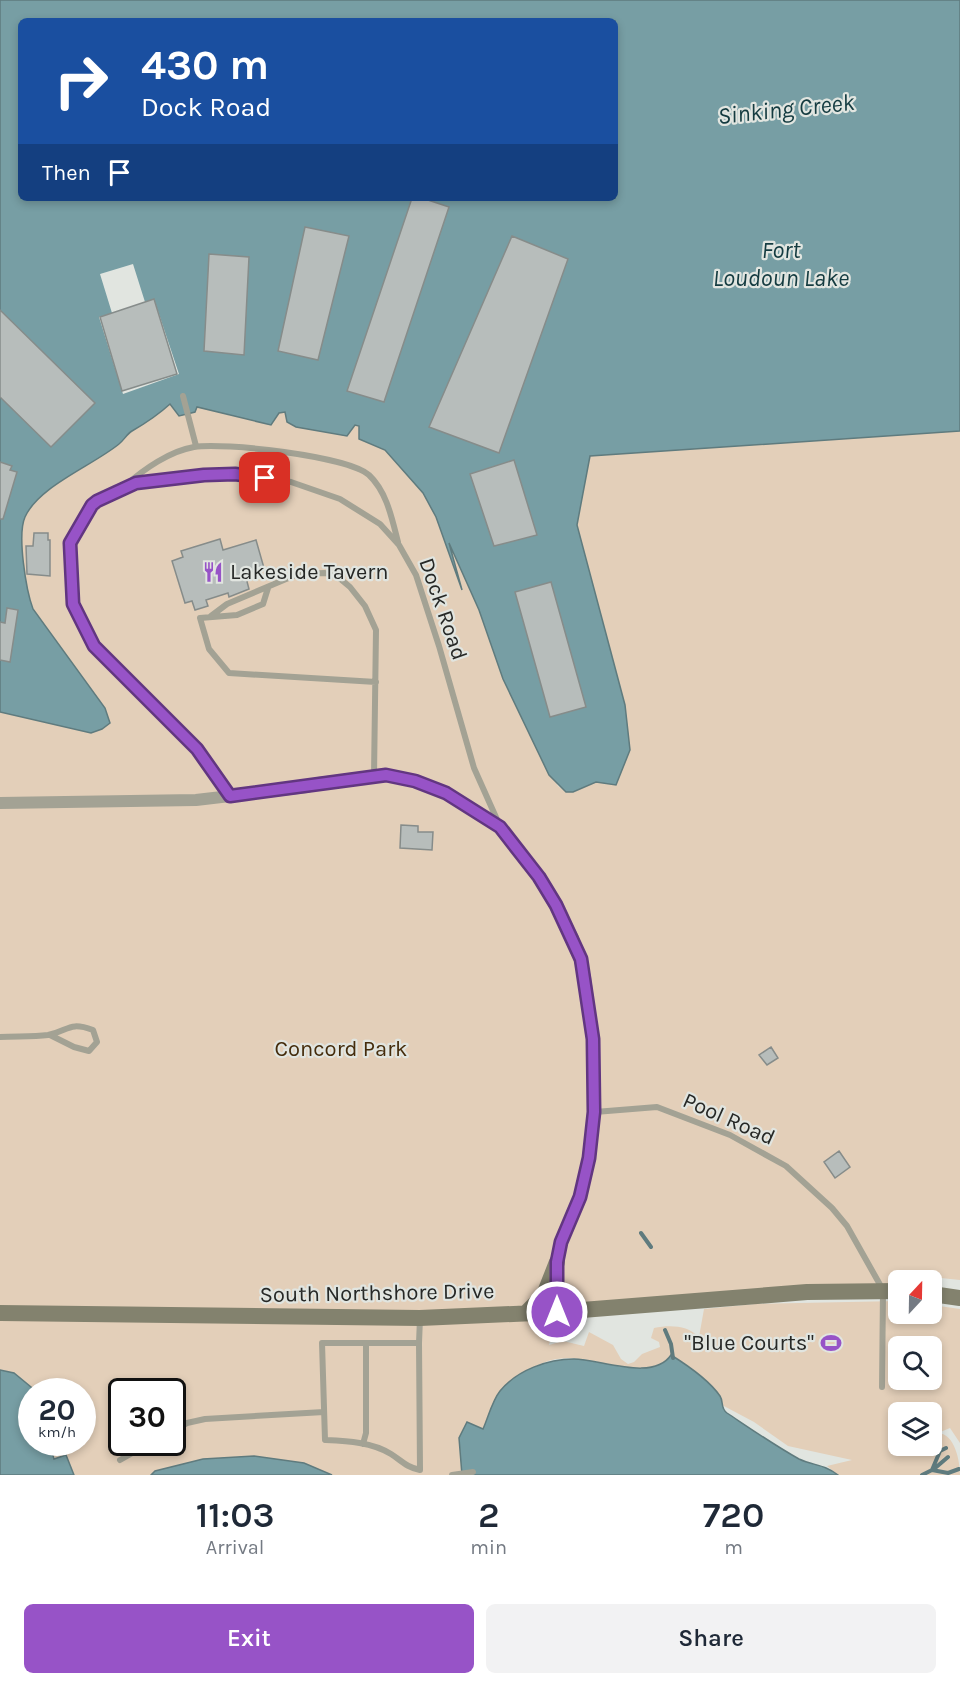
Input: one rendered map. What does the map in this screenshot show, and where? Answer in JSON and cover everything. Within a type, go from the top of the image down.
[{"type":"main road","points":[[526,1313],[544,1295],[557,1262]]},
{"type":"main road","name":"South Northshore Drive","points":[[0,1313],[420,1318],[557,1312],[807,1292],[888,1291]]},
{"type":"main road","points":[[942,1295],[960,1298]]},
{"type":"street","points":[[0,803],[196,800],[386,775],[415,781],[446,793],[500,827],[539,877],[556,905],[581,959],[593,1039],[594,1112],[586,1174],[580,1197],[561,1242],[557,1262],[557,1312]]},
{"type":"lane","points":[[183,396],[196,446]]},
{"type":"lane","points":[[122,490],[147,469],[172,454],[196,446],[287,452],[346,463],[370,476],[384,495],[399,545]]},
{"type":"lane","name":"Dock Road","points":[[230,796],[197,749],[94,646],[73,604],[70,543],[72,537],[92,505],[136,483],[204,475],[235,474],[285,481],[345,501],[380,524],[399,545],[409,561],[422,592],[474,768],[500,827]]},
{"type":"lane","points":[[211,616],[227,604],[298,574],[325,573],[346,582],[362,600],[373,619],[377,650],[374,776]]},
{"type":"lane","points":[[268,588],[263,604],[237,615],[200,618],[209,649],[230,673],[376,682]]},
{"type":"lane","points":[[0,1037],[50,1035],[79,1025],[93,1030],[97,1042],[89,1051],[74,1047],[50,1035]]},
{"type":"lane","name":"Pool Road","points":[[594,1112],[657,1107],[723,1132],[786,1166],[832,1208],[888,1287]]},
{"type":"lane","points":[[419,1343],[322,1343],[325,1440],[363,1444],[390,1454],[407,1468],[420,1472],[420,1318]]},
{"type":"lane","points":[[882,1387],[888,1323]]},
{"type":"lane","points":[[363,1444],[366,1433],[366,1343]]},
{"type":"lane","points":[[186,1424],[205,1419],[324,1412]]},
{"type":"lane","points":[[120,1460],[127,1456]]},
{"type":"lane","points":[[452,1475],[473,1472]]},
{"type":"green space","name":"Concord Park","points":[[170,400],[325,410],[399,440],[454,551],[479,610],[503,679],[558,786],[573,792],[597,782],[616,785],[625,705],[577,525],[590,456],[960,431],[960,1280],[942,1278],[942,1270],[888,1270],[888,1286],[883,1290],[557,1312],[549,1345],[563,1341],[584,1346],[589,1332],[613,1345],[621,1359],[628,1364],[634,1362],[642,1354],[660,1347],[659,1342],[651,1338],[654,1328],[678,1327],[689,1330],[699,1337],[704,1309],[755,1304],[888,1301],[888,1324],[942,1324],[942,1306],[960,1309],[960,1443],[950,1428],[942,1431],[942,1402],[888,1402],[888,1456],[942,1456],[942,1434],[949,1438],[955,1449],[960,1475],[838,1475],[827,1466],[852,1460],[788,1446],[754,1422],[722,1405],[711,1387],[697,1373],[678,1360],[672,1359],[655,1367],[639,1368],[566,1358],[543,1363],[509,1384],[496,1401],[480,1437],[520,1475],[62,1475],[54,1456],[96,1456],[96,1378],[21,1378],[15,1373],[0,1370],[0,712],[91,733],[28,615],[15,533],[41,490]]},
{"type":"water","name":"Fort Loudoun Lake","points":[[0,0],[960,0],[960,431],[590,456],[577,525],[625,705],[630,750],[616,785],[596,782],[573,792],[566,792],[549,775],[503,679],[479,610],[449,543],[462,590],[436,517],[423,493],[385,450],[359,439],[359,426],[355,425],[347,436],[296,427],[287,422],[285,412],[279,413],[271,425],[197,407],[195,412],[179,416],[170,404],[152,419],[130,432],[108,452],[54,486],[32,506],[25,517],[22,549],[25,576],[33,609],[105,708],[110,723],[91,733],[0,712]]},
{"type":"water","points":[[671,1355],[710,1384],[720,1396],[727,1413],[799,1459],[838,1475],[462,1475],[459,1438],[467,1422],[483,1429],[497,1395],[515,1377],[534,1367],[554,1361],[574,1359],[639,1368],[663,1363]]},
{"type":"water","points":[[0,1370],[14,1373],[20,1378],[18,1378],[18,1456],[53,1456],[54,1459],[66,1456],[74,1475],[0,1475]]},
{"type":"water","points":[[254,1456],[304,1463],[332,1475],[151,1475],[155,1471],[203,1459]]},
{"type":"pier","points":[[133,264],[145,302],[154,299],[179,374],[123,394],[99,317],[112,313],[100,274]]},
{"type":"building","points":[[411,201],[431,201],[449,207],[384,402],[347,391]]},
{"type":"building","points":[[305,227],[349,236],[318,360],[278,351]]},
{"type":"building","points":[[512,236],[568,259],[499,453],[429,427]]},
{"type":"building","points":[[209,254],[249,257],[244,355],[204,351]]},
{"type":"building","points":[[154,299],[177,374],[122,391],[100,317]]},
{"type":"building","points":[[0,310],[95,403],[51,447],[0,397]]},
{"type":"building","points":[[514,460],[537,535],[494,546],[470,474]]},
{"type":"building","points":[[0,462],[12,466],[10,470],[17,472],[3,519],[0,519]]},
{"type":"building","points":[[34,533],[48,533],[50,576],[27,574],[26,546],[33,546]]},
{"type":"building","name":"Lakeside Tavern","points":[[220,539],[223,550],[256,540],[264,568],[245,574],[249,589],[229,597],[228,593],[206,600],[208,606],[195,610],[192,601],[185,603],[172,561],[183,557],[181,551]]},
{"type":"building","points":[[551,582],[586,707],[550,717],[515,592]]},
{"type":"building","points":[[7,608],[18,610],[10,662],[0,660],[0,622],[5,623]]},
{"type":"building","points":[[401,825],[418,826],[418,832],[433,832],[432,850],[400,848]]},
{"type":"building","points":[[771,1047],[778,1058],[767,1065],[759,1055]]},
{"type":"building","points":[[839,1151],[850,1167],[835,1178],[824,1162]]},
{"type":"waterway","points":[[641,1233],[651,1247]]},
{"type":"waterway","points":[[665,1330],[671,1344],[673,1358]]},
{"type":"waterway","points":[[946,1448],[940,1451],[932,1470],[948,1473],[959,1469]]},
{"type":"waterway","points":[[922,1475],[934,1469],[948,1457]]},
{"type":"place","name":"Lakeside Tavern","points":[[213,572]]},
{"type":"place","name":"\"Blue Courts\"","points":[[831,1343]]},
{"type":"route","points":[[265,478],[235,474],[204,475],[136,483],[97,501],[92,505],[70,543],[73,604],[94,646],[197,749],[217,774],[230,796],[307,787],[318,783],[360,777],[386,775],[415,781],[446,793],[500,827],[539,877],[556,905],[581,959],[593,1039],[594,1112],[589,1158],[580,1197],[561,1242],[557,1262],[557,1312]]},
{"type":"water label","name":"Sinking Creek","points":[[786,109]]}]
